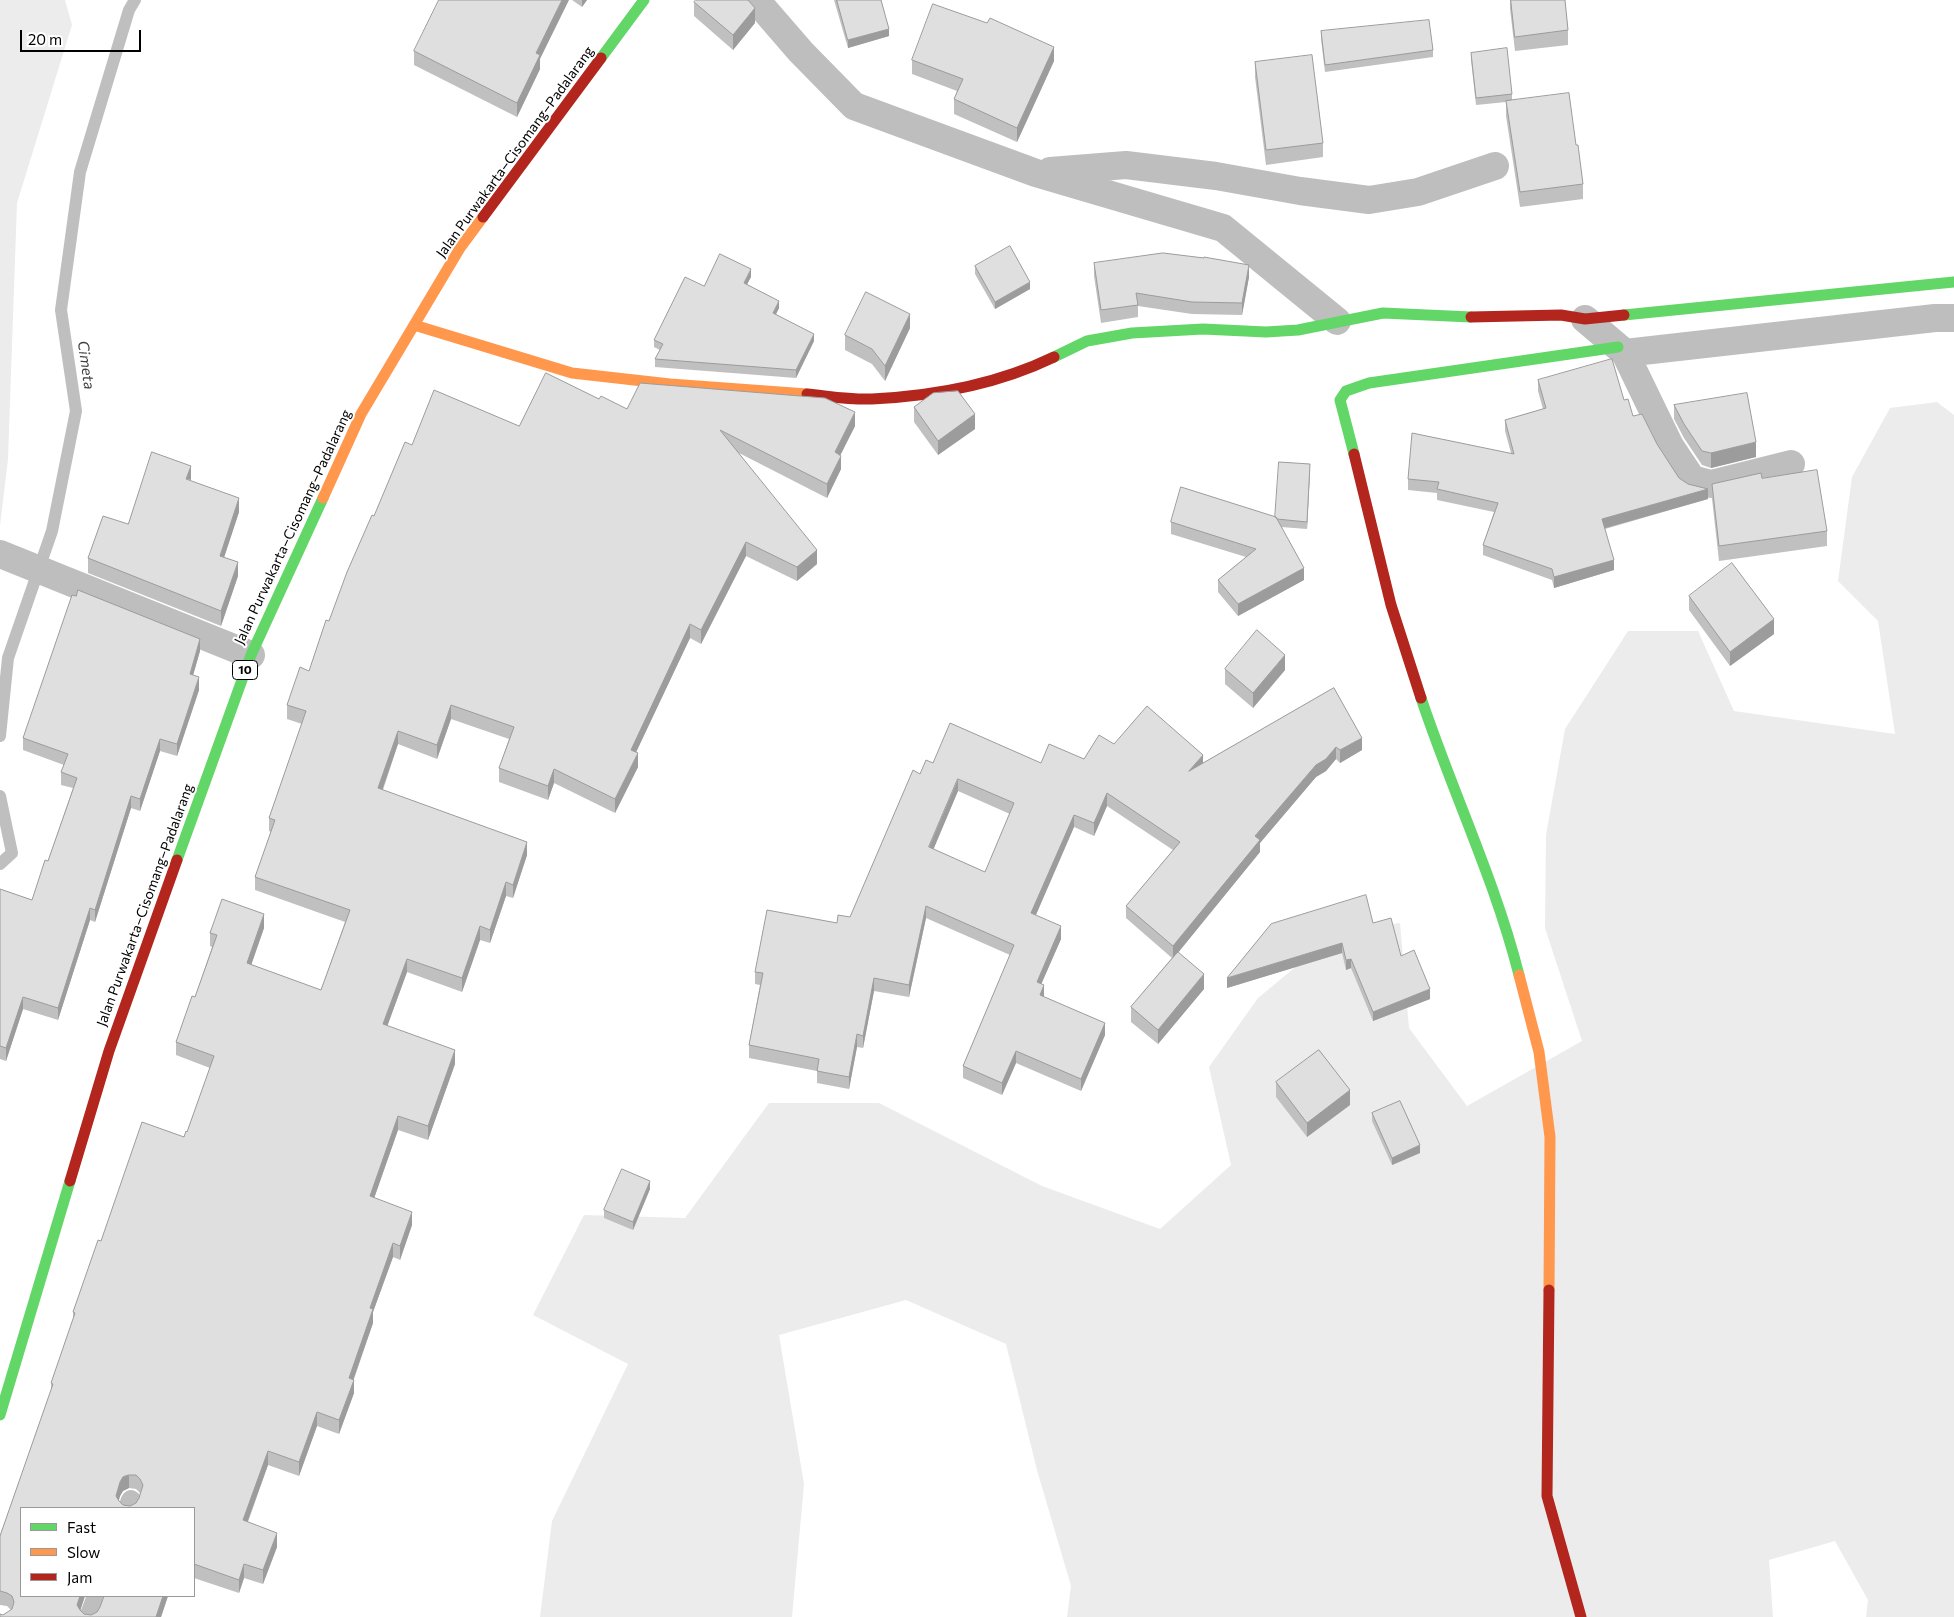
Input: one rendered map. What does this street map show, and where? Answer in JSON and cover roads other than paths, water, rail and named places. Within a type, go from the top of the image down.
[{"type":"main road","name":"Jalan Purwakarta–Cisomang–Padalarang","points":[[0,1415],[108,1051],[250,655],[361,414],[460,248],[644,0]]},
{"type":"main road","points":[[414,325],[572,373],[670,384],[871,399],[963,389],[1037,365],[1087,341],[1132,333],[1203,329],[1266,332],[1298,330],[1383,313],[1477,316],[1561,315],[1585,319],[1954,282]]},
{"type":"main road","points":[[1581,1617],[1547,1496],[1550,1137],[1539,1052],[1513,950],[1474,839],[1434,740],[1391,605],[1340,400],[1346,391],[1369,383],[1621,350]]},
{"type":"street","points":[[756,0],[801,52],[854,106],[1036,173],[1223,228],[1337,322]]},
{"type":"street","points":[[1036,173],[1126,165],[1216,176],[1300,191],[1370,200],[1418,192],[1495,166]]},
{"type":"street","points":[[1621,350],[1935,318],[1954,318]]},
{"type":"street","points":[[1585,319],[1621,350],[1655,410],[1670,446],[1692,479],[1711,484],[1791,464]]},
{"type":"street","points":[[2,555],[250,655]]},
{"type":"lane","points":[[89,1617],[96,1597]]},
{"type":"waterway","name":"Cimeta","points":[[0,736],[8,658],[52,531],[76,411],[61,310],[80,172],[129,10],[135,0]]},
{"type":"waterway","name":"Cimeta","points":[[0,796],[12,853],[0,864]]}]
